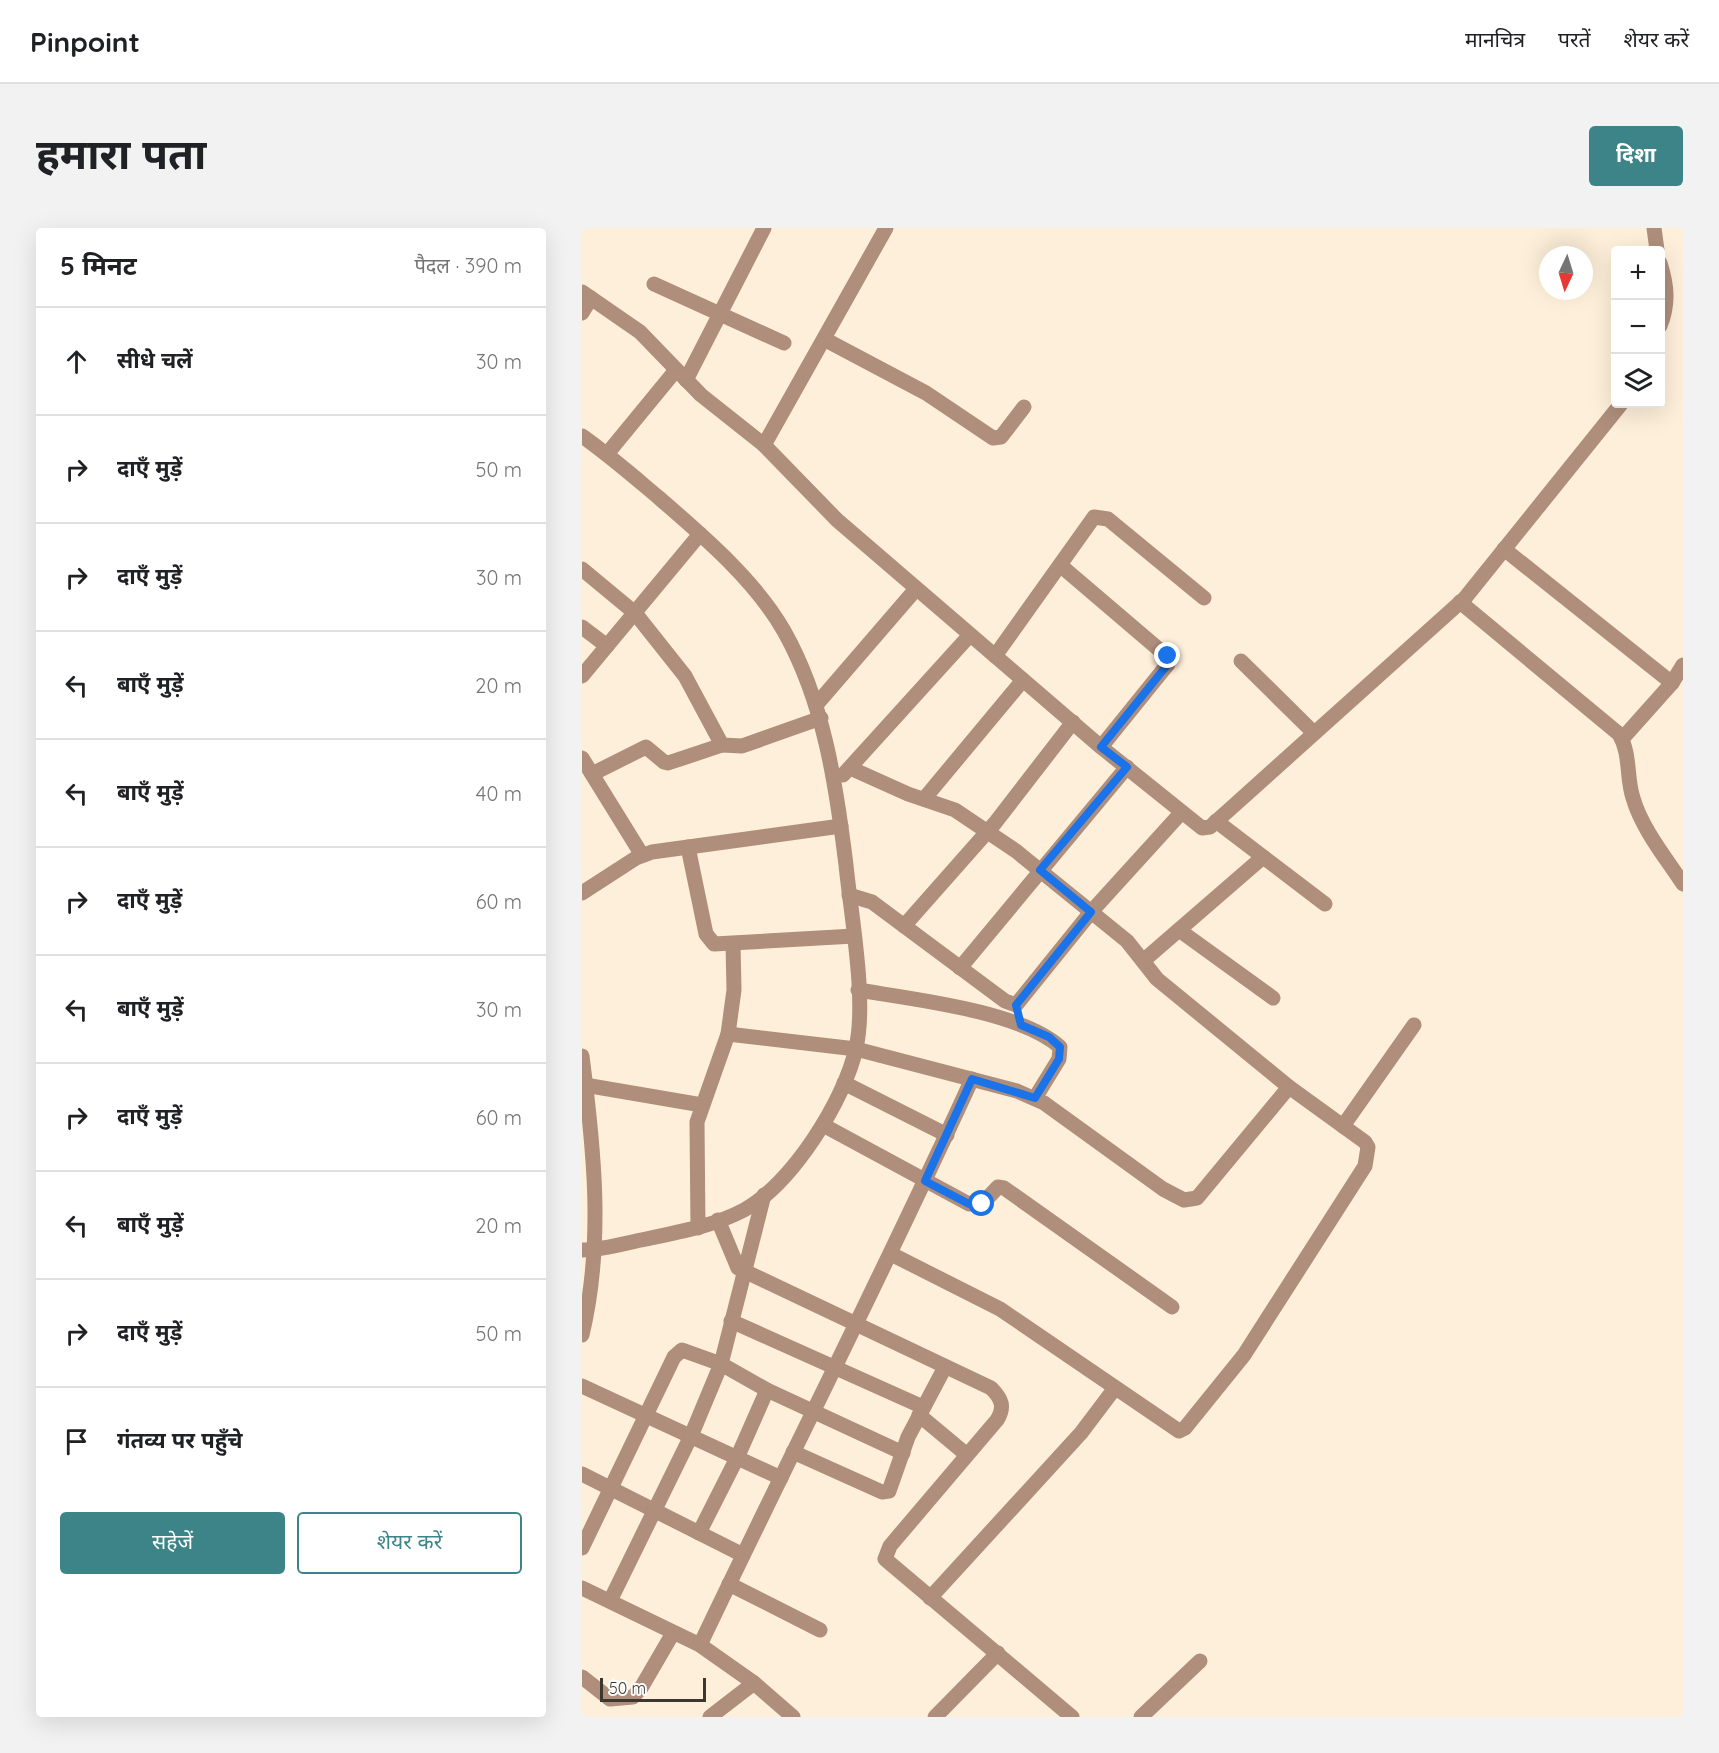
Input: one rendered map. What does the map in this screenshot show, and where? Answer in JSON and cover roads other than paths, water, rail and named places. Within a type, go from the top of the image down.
[{"type":"street","points":[[607,454],[681,375],[720,315],[764,228]]},
{"type":"street","points":[[764,445],[886,228]]},
{"type":"street","points":[[1654,228],[1656,246]]},
{"type":"street","points":[[1665,280],[1665,308]]},
{"type":"street","points":[[654,284],[784,343]]},
{"type":"street","points":[[582,313],[586,295],[640,332],[701,395],[764,445],[824,508],[1101,747],[1202,828],[1216,821],[1460,602],[1618,408]]},
{"type":"street","points":[[824,339],[926,393],[993,438],[1001,438],[1024,407]]},
{"type":"street","points":[[582,436],[607,454],[700,534],[743,577],[782,627],[804,668],[818,712],[841,826],[858,990],[856,1049],[844,1083],[823,1125],[776,1186],[745,1209],[698,1228],[588,1250]]},
{"type":"street","points":[[995,656],[1091,520],[1101,516],[1108,519],[1204,598]]},
{"type":"street","points":[[582,676],[700,534]]},
{"type":"street","points":[[1504,549],[1672,683]]},
{"type":"street","points":[[1060,565],[1169,658],[1168,664],[1101,747]]},
{"type":"street","points":[[582,569],[635,613],[685,676],[722,746]]},
{"type":"street","points":[[592,774],[646,747],[664,762],[669,763],[722,746],[742,746],[818,712],[916,588]]},
{"type":"street","points":[[1460,602],[1622,739],[1636,808],[1683,884]]},
{"type":"street","points":[[582,627],[607,646]]},
{"type":"street","points":[[834,786],[970,635]]},
{"type":"street","points":[[1241,661],[1314,733]]},
{"type":"street","points":[[1622,739],[1672,683],[1683,665]]},
{"type":"street","points":[[924,799],[1023,680]]},
{"type":"street","points":[[904,926],[987,832],[1073,722]]},
{"type":"street","points":[[582,758],[642,855]]},
{"type":"street","points":[[960,968],[1127,767]]},
{"type":"street","points":[[850,768],[955,810],[1040,870],[1127,941],[1156,979],[1289,1087],[1365,1142],[1368,1147],[1365,1166],[1255,1338],[1185,1428],[1175,1430],[1000,1309],[891,1254]]},
{"type":"street","points":[[1016,1005],[1091,912],[1181,813]]},
{"type":"street","points":[[1216,821],[1325,904]]},
{"type":"street","points":[[582,893],[642,855],[841,826]]},
{"type":"street","points":[[688,847],[709,940],[720,945],[854,936]]},
{"type":"street","points":[[1143,961],[1263,857]]},
{"type":"street","points":[[849,895],[872,902],[1005,1001],[1016,1005]]},
{"type":"street","points":[[1179,930],[1273,998]]},
{"type":"street","points":[[698,1228],[697,1122],[728,1034],[734,990],[733,944]]},
{"type":"street","points":[[858,990],[956,1007],[1021,1025],[1049,1037],[1060,1047],[1059,1059],[1035,1098]]},
{"type":"street","points":[[1016,1005],[1021,1025]]},
{"type":"street","points":[[1344,1126],[1414,1024]]},
{"type":"street","points":[[728,1034],[856,1049],[1035,1098],[1149,1181],[1184,1200],[1191,1201],[1197,1198],[1289,1087]]},
{"type":"street","points":[[582,1056],[596,1194],[588,1250],[589,1305],[582,1335]]},
{"type":"street","points":[[700,1645],[832,1368],[891,1254],[972,1079]]},
{"type":"street","points":[[844,1083],[947,1135]]},
{"type":"street","points":[[585,1085],[702,1105]]},
{"type":"street","points":[[823,1125],[973,1205],[982,1204],[998,1187],[1004,1188],[1172,1307]]},
{"type":"street","points":[[610,1601],[691,1436],[721,1364],[764,1195]]},
{"type":"street","points":[[718,1220],[734,1264],[744,1272],[991,1388],[1000,1397],[1002,1406],[997,1420],[886,1553],[886,1563],[998,1653],[1071,1717]]},
{"type":"street","points":[[731,1321],[921,1411],[967,1455]]},
{"type":"street","points":[[582,1548],[674,1357],[680,1351],[686,1350],[721,1364],[767,1390],[903,1453]]},
{"type":"street","points":[[793,1452],[885,1493],[891,1488],[921,1411],[945,1367]]},
{"type":"street","points":[[582,1386],[781,1478]]},
{"type":"street","points":[[930,1598],[1081,1433],[1115,1388]]},
{"type":"street","points":[[699,1533],[737,1458],[767,1390]]},
{"type":"street","points":[[582,1474],[743,1555]]},
{"type":"street","points":[[729,1584],[820,1630]]},
{"type":"street","points":[[582,1588],[700,1645],[754,1683],[793,1717]]},
{"type":"street","points":[[582,1677],[609,1699],[633,1697],[642,1688],[673,1633]]},
{"type":"street","points":[[935,1717],[998,1653]]},
{"type":"street","points":[[1140,1717],[1200,1661]]},
{"type":"street","points":[[710,1717],[754,1683]]}]
